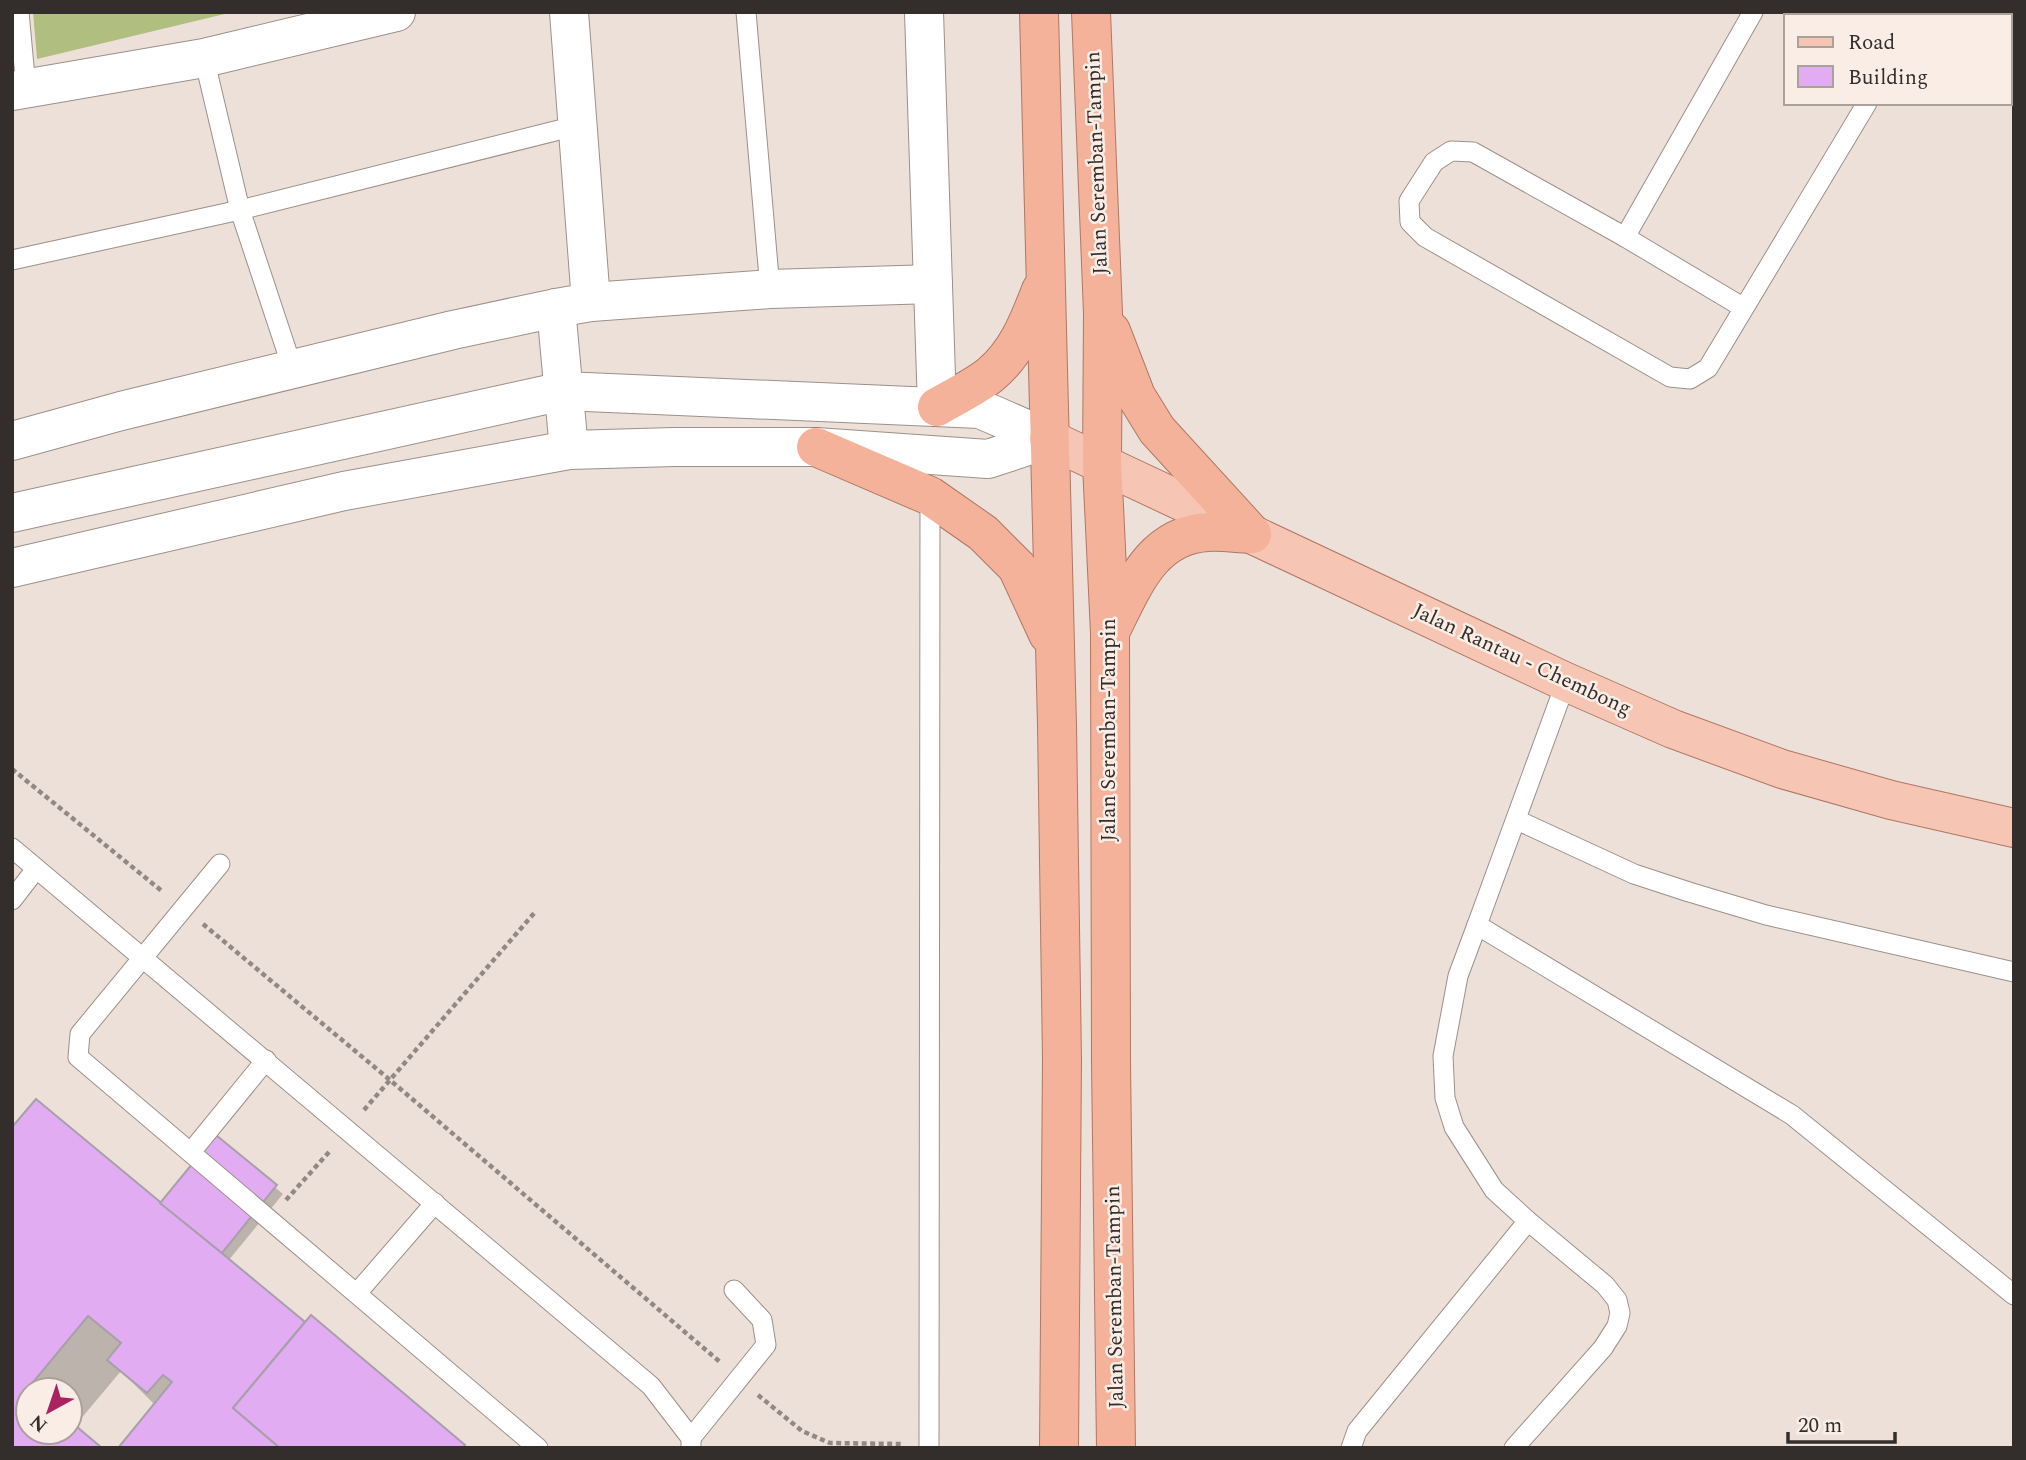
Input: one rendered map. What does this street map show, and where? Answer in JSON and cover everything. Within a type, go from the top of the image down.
[{"type":"highway","points":[[1039,12],[1062,1060],[1059,1448]]},
{"type":"highway","name":"Jalan Seremban-Tampin","points":[[1091,12],[1103,313],[1102,464],[1110,634],[1116,1448]]},
{"type":"highway","points":[[937,407],[989,375],[1010,355],[1029,321],[1046,279]]},
{"type":"highway","points":[[1103,313],[1136,396],[1157,430],[1252,534]]},
{"type":"highway","points":[[816,447],[930,496],[983,533],[1017,567],[1054,649]]},
{"type":"highway","points":[[1110,634],[1140,571],[1158,552],[1182,539],[1207,531],[1252,534]]},
{"type":"main road","name":"Jalan Rantau - Chembong","points":[[1049,439],[1566,682],[1673,729],[1782,769],[1891,800],[2014,828]]},
{"type":"street","points":[[19,90],[204,58],[397,12]]},
{"type":"street","points":[[569,12],[579,125],[573,305],[563,391],[569,450]]},
{"type":"street","points":[[924,12],[937,407]]},
{"type":"street","points":[[12,441],[121,411],[453,330],[573,305],[770,289],[933,284]]},
{"type":"street","points":[[12,513],[563,391],[980,409],[1049,439]]},
{"type":"street","points":[[12,568],[344,491],[569,450],[816,447],[988,459],[1049,439]]},
{"type":"lane","points":[[19,12],[19,90]]},
{"type":"lane","points":[[746,12],[770,289]]},
{"type":"lane","points":[[1625,237],[1754,12]]},
{"type":"lane","points":[[204,58],[240,210],[293,370]]},
{"type":"lane","points":[[1744,308],[1474,152],[1451,151],[1434,162],[1409,201],[1410,222],[1425,237],[1670,377],[1690,379],[1708,368],[1744,308],[1866,105]]},
{"type":"lane","points":[[12,260],[240,210],[579,125]]},
{"type":"lane","points":[[929,1446],[930,496]]},
{"type":"lane","points":[[1514,1448],[1603,1348],[1617,1326],[1620,1313],[1617,1300],[1605,1285],[1494,1190],[1454,1127],[1445,1098],[1443,1056],[1458,976],[1566,682]]},
{"type":"lane","points":[[1517,820],[1634,874],[1689,892],[1766,915],[2014,972]]},
{"type":"lane","points":[[12,848],[651,1386],[691,1443],[766,1345],[762,1320],[734,1290]]},
{"type":"lane","points":[[220,864],[80,1034],[78,1057],[538,1448]]},
{"type":"lane","points":[[12,900],[36,869]]},
{"type":"lane","points":[[1477,925],[1792,1115],[2014,1295]]},
{"type":"lane","points":[[191,1152],[266,1060]]},
{"type":"lane","points":[[357,1293],[435,1203]]},
{"type":"lane","points":[[1351,1448],[1357,1431],[1528,1221]]},
{"type":"path","points":[[12,769],[390,1080],[802,1431],[830,1443],[929,1446]]},
{"type":"path","points":[[270,1219],[536,911]]},
{"type":"green space","points":[[33,12],[233,12],[37,59]]},
{"type":"building","points":[[36,1099],[305,1322],[233,1408],[280,1448],[118,1448],[172,1382],[163,1375],[147,1393],[107,1360],[121,1343],[88,1316],[38,1376],[14,1376],[14,1446],[84,1446],[84,1433],[102,1448],[12,1448],[12,1127]]},
{"type":"building","points":[[216,1135],[277,1185],[222,1253],[160,1203]]},
{"type":"building","points":[[311,1315],[465,1445],[463,1448],[280,1448],[233,1408]]}]
